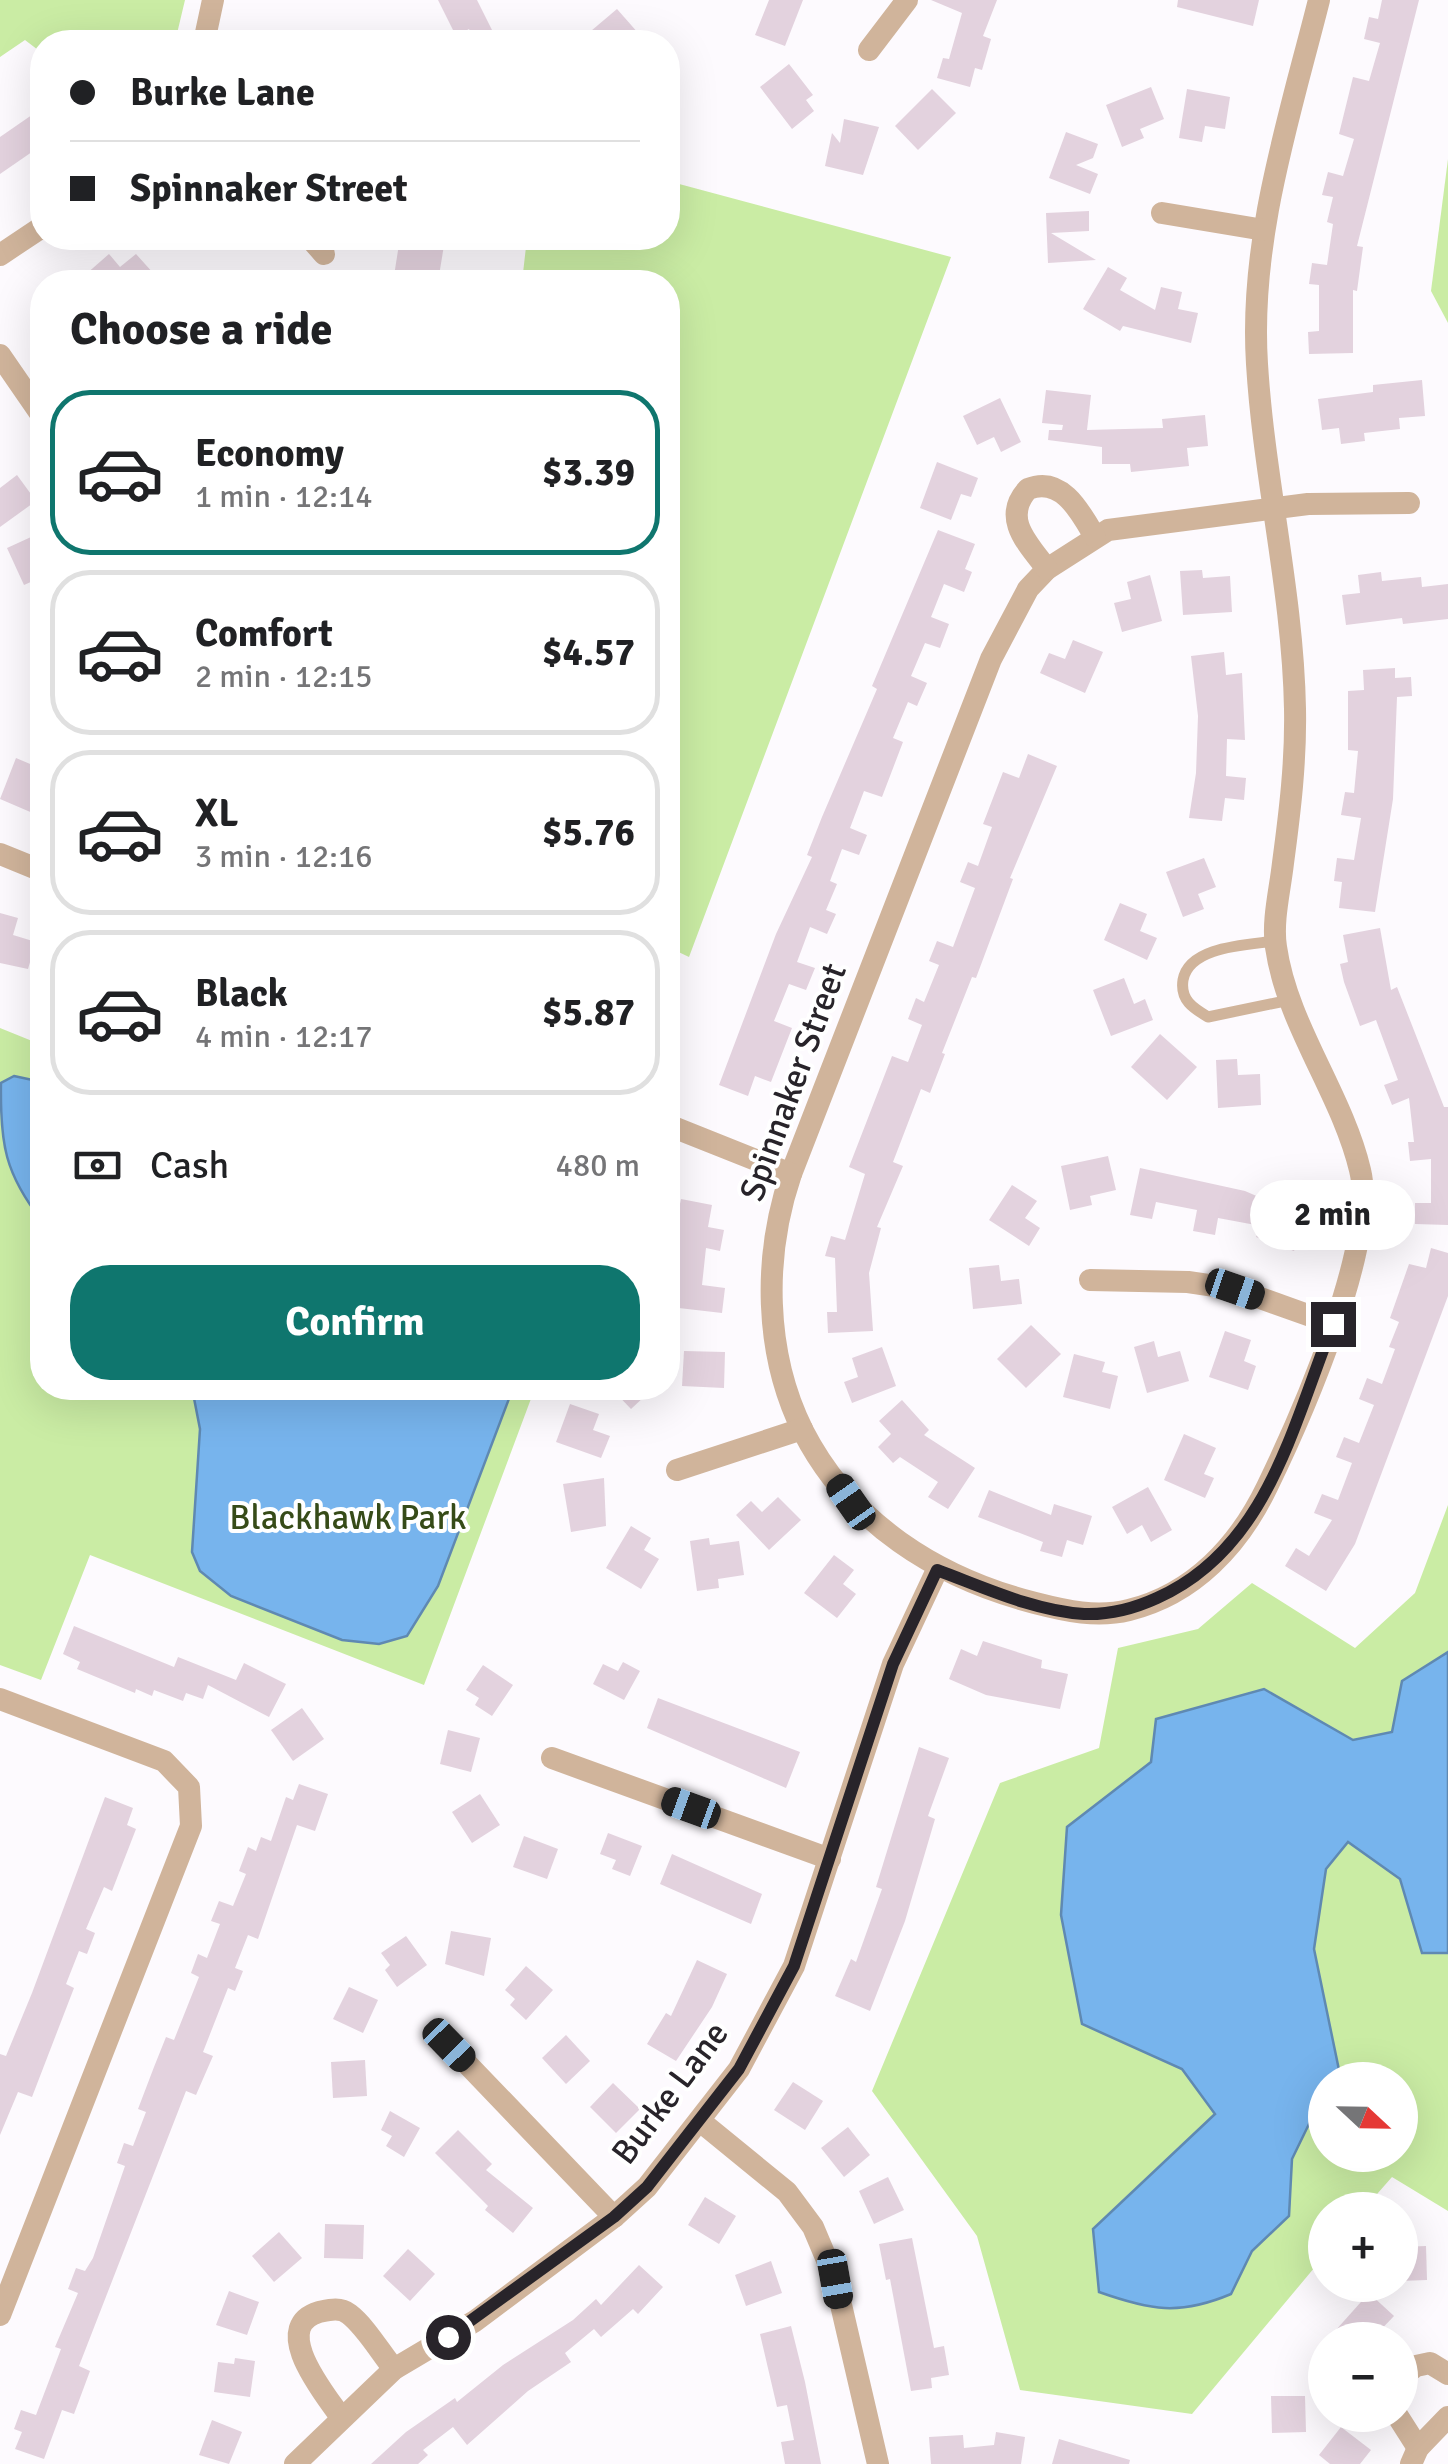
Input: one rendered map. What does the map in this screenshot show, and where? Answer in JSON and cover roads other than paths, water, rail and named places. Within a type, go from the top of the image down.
[{"type":"street","points":[[207,30],[213,0]]},
{"type":"street","points":[[869,50],[907,0]]},
{"type":"street","name":"Spinnaker Street","points":[[1272,510],[1108,530],[1046,568],[1014,613],[991,659],[782,1199],[769,1292],[786,1383],[802,1429],[851,1502],[937,1570],[1005,1595],[1081,1614],[1131,1610],[1179,1588],[1216,1563],[1245,1530],[1270,1480],[1359,1252],[1364,1210],[1360,1170],[1292,999],[1275,941],[1296,760],[1295,688],[1256,358],[1264,230],[1319,0]]},
{"type":"street","points":[[1162,213],[1264,230]]},
{"type":"street","points":[[0,256],[30,235]]},
{"type":"street","points":[[0,355],[30,399]]},
{"type":"street","points":[[1046,568],[1024,540],[1015,516],[1016,505],[1028,489],[1048,486],[1069,498],[1095,537]]},
{"type":"street","points":[[1272,510],[1362,500],[1409,503]]},
{"type":"street","points":[[0,854],[30,866]]},
{"type":"street","points":[[680,1130],[791,1174]]},
{"type":"street","points":[[1090,1280],[1188,1282],[1235,1289],[1333,1324]]},
{"type":"street","points":[[678,1470],[802,1429]]},
{"type":"street","name":"Burke Lane","points":[[295,2464],[340,2416],[394,2369],[475,2321],[614,2217],[647,2187],[739,2069],[794,1966],[893,1664],[937,1570]]},
{"type":"street","points":[[0,1700],[164,1761],[189,1787],[191,1826],[0,2315]]},
{"type":"street","points":[[552,1758],[830,1859]]},
{"type":"street","points":[[449,2045],[614,2217]]},
{"type":"street","points":[[700,2121],[786,2192],[814,2227],[835,2279],[878,2464]]},
{"type":"street","points":[[340,2416],[308,2368],[299,2346],[300,2329],[311,2315],[329,2310],[350,2314],[394,2369]]},
{"type":"street","points":[[1418,2366],[1430,2363],[1448,2374]]},
{"type":"street","points":[[1404,2432],[1414,2456],[1448,2417]]},
{"type":"lane","points":[[1275,941],[1197,958],[1186,969],[1182,987],[1188,1006],[1208,1018],[1292,999]]},
{"type":"water","points":[[14,1076],[30,1079],[30,1204],[7,1157],[1,1083]]},
{"type":"water","points":[[194,1400],[508,1400],[438,1586],[407,1636],[379,1644],[342,1640],[231,1596],[200,1571],[192,1552],[200,1429]]},
{"type":"water","points":[[1448,1652],[1448,1953],[1422,1953],[1400,1879],[1348,1842],[1326,1869],[1314,1949],[1337,2062],[1308,2062],[1308,2126],[1292,2159],[1289,2216],[1252,2251],[1231,2294],[1196,2306],[1165,2308],[1099,2292],[1093,2229],[1215,2114],[1182,2069],[1082,2024],[1061,1915],[1067,1827],[1151,1762],[1156,1719],[1264,1689],[1353,1740],[1392,1732],[1402,1681]]},
{"type":"park label","name":"Blackhawk Park","points":[[348,1517]]}]
